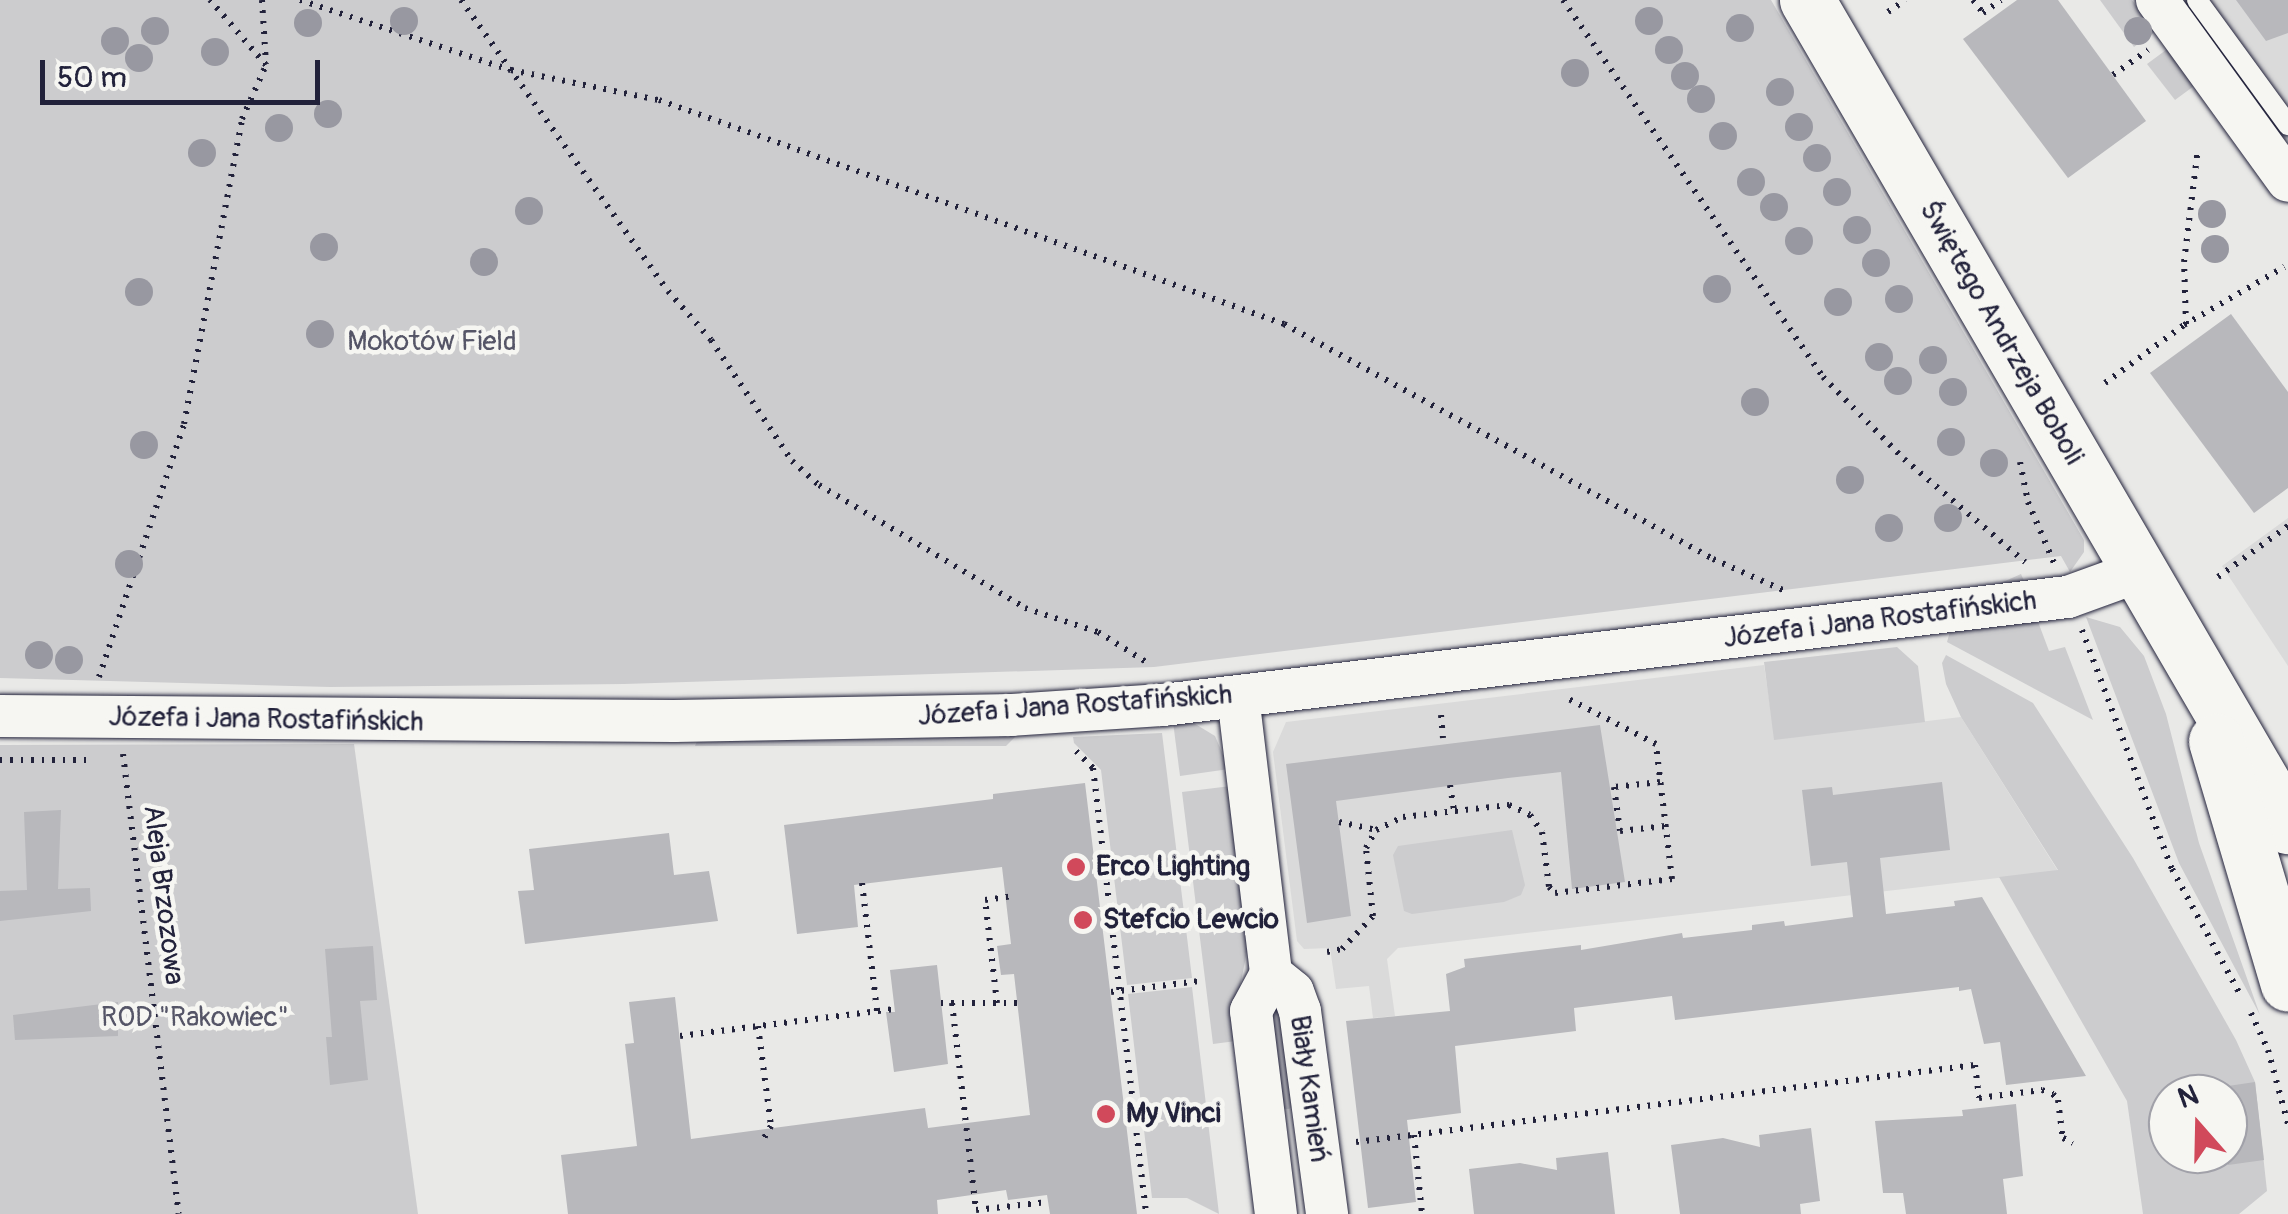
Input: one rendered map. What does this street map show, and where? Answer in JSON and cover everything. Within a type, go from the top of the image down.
[{"type":"main road","name":"Świętego Andrzeja Boboli","points":[[1807,0],[2288,826]]},
{"type":"main road","name":"Świętego Andrzeja Boboli","points":[[2195,666],[2288,984]]},
{"type":"street","points":[[2156,0],[2288,181]]},
{"type":"street","name":"Józefa i Jana Rostafińskich","points":[[0,716],[421,723],[1022,714],[1238,696],[2068,597],[2140,572]]},
{"type":"street","name":"Biały Kamień","points":[[1238,696],[1271,974],[1293,992],[1300,1012],[1290,1123],[1276,1214]]},
{"type":"street","name":"Biały Kamień","points":[[1290,1123],[1326,1214]]},
{"type":"lane","points":[[2196,0],[2288,125]]},
{"type":"path","points":[[210,0],[266,65]]},
{"type":"path","points":[[94,688],[184,424],[242,119],[266,65],[262,0]]},
{"type":"path","points":[[300,0],[511,70],[659,100],[1284,324],[1713,559],[1798,595]]},
{"type":"path","points":[[461,0],[668,291],[712,340],[792,461],[818,485],[1025,608],[1098,632],[1160,672]]},
{"type":"path","points":[[1563,0],[1823,377],[1877,434],[2030,566]]},
{"type":"path","points":[[1888,12],[1905,0]]},
{"type":"path","points":[[1973,0],[1982,13],[2001,0]]},
{"type":"path","points":[[1989,8],[1995,16]]},
{"type":"path","points":[[2186,324],[2184,262],[2198,148]]},
{"type":"path","points":[[2105,383],[2186,324],[2284,267]]},
{"type":"path","points":[[2218,577],[2288,526]]},
{"type":"path","points":[[2075,614],[2172,869],[2268,1050],[2288,1124]]},
{"type":"path","points":[[1327,952],[1342,948],[1373,916],[1366,848],[1376,830],[1403,817],[1508,805],[1530,815],[1542,832],[1549,886],[1556,894],[1672,879],[1656,744],[1574,698],[1555,701]]},
{"type":"path","points":[[1439,703],[1443,738]]},
{"type":"path","points":[[1440,716],[1460,713]]},
{"type":"path","points":[[1068,744],[1093,768],[1115,991],[1139,1191],[1146,1214]]},
{"type":"path","name":"Aleja Brzozowa","points":[[0,760],[123,760],[179,1214]]},
{"type":"path","points":[[1660,782],[1614,787],[1620,831],[1666,826]]},
{"type":"path","points":[[1450,786],[1454,811]]},
{"type":"path","points":[[1338,822],[1376,830]]},
{"type":"path","points":[[862,884],[878,1011]]},
{"type":"path","points":[[997,1003],[985,900],[1013,896]]},
{"type":"path","points":[[1115,991],[1198,981]]},
{"type":"path","points":[[941,1003],[1018,1003]]},
{"type":"path","points":[[952,1003],[976,1210],[1048,1202]]},
{"type":"path","points":[[680,1036],[894,1009]]},
{"type":"path","points":[[758,1026],[771,1126],[764,1138]]},
{"type":"path","points":[[1350,1142],[1976,1064],[1980,1098],[2042,1090],[2053,1094],[2064,1138],[2074,1143]]},
{"type":"path","points":[[1414,1134],[1422,1214]]},
{"type":"shaded area","points":[[2184,0],[2288,0],[2288,144],[2189,7]]},
{"type":"shaded area","points":[[2288,518],[2288,666],[2222,566]]},
{"type":"shaded area","points":[[1764,665],[1775,739],[1961,717],[2058,871],[1398,948],[1387,959],[1395,1016],[1373,1018],[1369,986],[1336,989],[1330,948],[1304,949],[1297,941],[1273,752],[1286,722]]},
{"type":"green space","name":"Mokotów Field","points":[[0,0],[1771,0],[2084,540],[2084,552],[2070,572],[2061,556],[1154,667],[624,684],[330,687],[0,678]]},
{"type":"green space","points":[[2100,0],[2132,0],[2155,32],[2134,47]]},
{"type":"green space","points":[[2170,47],[2194,86],[2175,100],[2147,64]]},
{"type":"green space","points":[[2021,574],[2025,583],[1943,620],[1939,611]]},
{"type":"green space","points":[[2086,617],[2120,627],[2144,656],[2166,714],[2199,843],[2260,1015],[2179,863]]},
{"type":"green space","points":[[2037,619],[2049,651],[2065,647],[2093,720],[1947,642],[1951,628]]},
{"type":"green space","points":[[1897,647],[1918,666],[1925,722],[1774,740],[1764,662]]},
{"type":"green space","points":[[1946,655],[2033,703],[2133,858],[2236,1040],[2255,1082],[2267,1191],[2239,1214],[2143,1214],[2127,1101],[1999,877],[2058,870],[1961,717],[1946,684],[1942,663]]},
{"type":"green space","points":[[1173,722],[1192,722],[1215,736],[1229,769],[1180,776]]},
{"type":"green space","points":[[1162,733],[1192,978],[1127,985],[1101,770],[1074,743],[1073,737]]},
{"type":"green space","points":[[1017,735],[1006,746],[695,746],[697,741]]},
{"type":"green space","name":"ROD \"Rakowiec\"","points":[[354,744],[418,1214],[0,1214],[0,745]]},
{"type":"green space","points":[[1231,786],[1247,951],[1237,1002],[1236,1041],[1213,1044],[1182,792]]},
{"type":"green space","points":[[1512,830],[1525,885],[1521,895],[1504,902],[1412,914],[1404,911],[1393,855],[1398,846]]},
{"type":"green space","points":[[1192,987],[1219,1214],[1187,1198],[1152,1198],[1128,994]]},
{"type":"green space","points":[[1282,1008],[1295,1105],[1289,1109],[1283,1109],[1271,1009]]},
{"type":"building","points":[[2017,0],[2058,0],[2146,121],[2068,178],[1963,39]]},
{"type":"building","points":[[2236,0],[2288,0],[2288,33],[2266,41]]},
{"type":"building","points":[[2231,314],[2288,392],[2288,488],[2254,513],[2150,373]]},
{"type":"building","points":[[1600,725],[1625,882],[1572,889],[1561,772],[1508,778],[1336,801],[1351,916],[1307,923],[1286,764]]},
{"type":"building","points":[[1942,782],[1950,850],[1880,858],[1886,914],[1955,906],[1954,901],[1982,897],[2086,1076],[2006,1085],[2000,1042],[1984,1044],[1971,989],[1959,991],[1959,987],[1675,1020],[1672,996],[1574,1008],[1576,1031],[1455,1046],[1461,1113],[1407,1120],[1416,1202],[1368,1208],[1346,1021],[1450,1011],[1446,974],[1465,967],[1464,959],[1581,945],[1581,950],[1682,933],[1683,938],[1752,930],[1752,925],[1784,921],[1785,926],[1853,917],[1847,862],[1811,866],[1802,790],[1832,787],[1833,795]]},
{"type":"building","points":[[1085,783],[1137,1214],[1050,1214],[1047,1195],[1008,1200],[1006,1190],[937,1200],[938,1214],[568,1214],[561,1155],[637,1146],[625,1044],[634,1043],[629,1002],[675,997],[691,1139],[925,1108],[928,1128],[1030,1115],[1014,974],[1001,975],[997,946],[1011,944],[1002,867],[854,885],[858,927],[797,934],[784,825],[993,799],[993,794]]},
{"type":"building","points":[[61,810],[58,889],[90,888],[91,911],[0,921],[0,891],[27,890],[24,812]]},
{"type":"building","points":[[669,833],[674,875],[709,871],[718,921],[525,944],[518,891],[534,890],[529,849]]},
{"type":"building","points":[[373,946],[377,1000],[360,1001],[368,1080],[330,1085],[326,1037],[332,1037],[325,949]]},
{"type":"building","points":[[937,965],[948,1064],[894,1072],[886,1012],[895,1012],[890,970]]},
{"type":"building","points":[[118,1002],[118,1036],[15,1040],[13,1015]]},
{"type":"building","points":[[2255,1082],[2264,1160],[2248,1162],[2248,1083]]},
{"type":"building","points":[[2016,1104],[2023,1176],[2003,1179],[2007,1214],[1906,1214],[1903,1193],[1883,1193],[1875,1121],[1963,1116],[1962,1110]]},
{"type":"building","points":[[1811,1128],[1820,1201],[1800,1204],[1801,1214],[1680,1214],[1671,1145],[1723,1138],[1760,1147],[1759,1135]]},
{"type":"building","points":[[1608,1152],[1615,1214],[1474,1214],[1469,1169],[1520,1163],[1557,1170],[1556,1158]]},
{"type":"place","name":"Erco Lighting","points":[[1076,867]]},
{"type":"place","name":"Stefcio Lewcio","points":[[1083,920]]},
{"type":"place","name":"My Vinci","points":[[1106,1114]]}]
